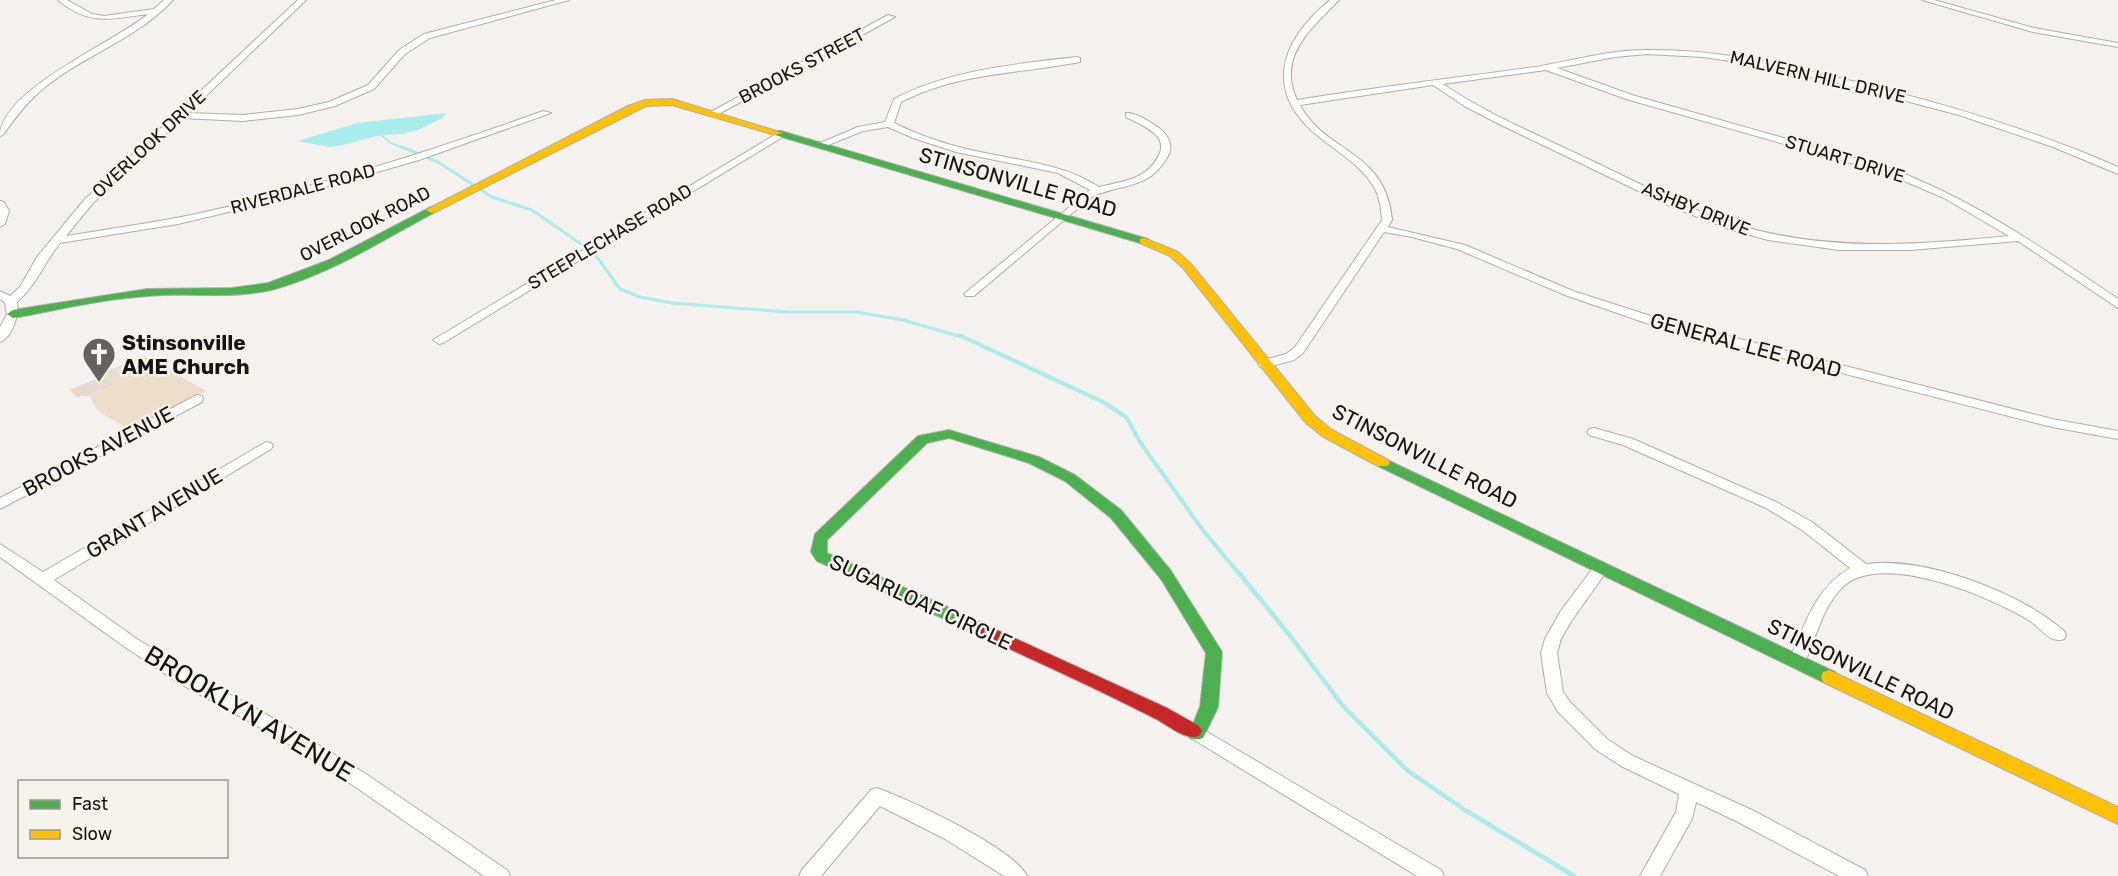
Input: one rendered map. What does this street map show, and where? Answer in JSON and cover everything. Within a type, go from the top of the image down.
[{"type":"street","points":[[62,0],[90,16],[104,18],[158,10]]},
{"type":"street","points":[[80,0],[104,14],[104,18],[114,28],[115,38]]},
{"type":"street","points":[[0,133],[17,109],[34,92],[115,38],[139,26],[169,0]]},
{"type":"street","name":"OVERLOOK DRIVE","points":[[0,338],[8,303],[25,289],[55,241],[96,194],[302,0]]},
{"type":"street","points":[[182,115],[243,118],[298,112],[332,104],[371,87],[414,42],[428,36],[565,0]]},
{"type":"street","points":[[1319,0],[1333,1]]},
{"type":"street","points":[[1926,0],[2032,30],[2118,45]]},
{"type":"street","points":[[1264,364],[1290,357],[1299,350],[1387,220],[1386,206],[1376,182],[1351,157],[1311,125],[1293,103],[1286,80],[1289,55],[1308,25],[1333,1]]},
{"type":"street","name":"BROOKS STREET","points":[[712,114],[891,17]]},
{"type":"street","name":"MALVERN HILL DRIVE","points":[[1293,103],[1547,67],[1590,57],[1636,52],[1700,53],[1755,61],[1961,112],[2052,143],[2118,171]]},
{"type":"street","points":[[889,124],[897,101],[918,91],[980,74],[1077,60]]},
{"type":"street","name":"STUART DRIVE","points":[[1547,67],[1629,97],[1904,176],[1959,201],[2118,304]]},
{"type":"street","name":"ASHBY DRIVE","points":[[1434,82],[1451,94],[1509,125],[1687,209],[1762,235],[1819,246],[1865,250],[2018,238]]},
{"type":"street","name":"OVERLOOK ROAD","points":[[8,303],[166,291],[231,291],[268,286],[303,276],[638,105],[661,101],[672,102],[712,114]]},
{"type":"street","name":"RIVERDALE ROAD","points":[[55,241],[193,218],[238,207],[442,150],[546,113]]},
{"type":"street","name":"STINSONVILLE ROAD","points":[[712,114],[1153,243],[1174,254],[1202,283],[1264,364],[1310,419],[1327,433],[1379,461],[2118,816]]},
{"type":"street","points":[[818,146],[861,129],[889,124],[911,135],[981,154],[1064,170],[1076,175],[1095,189],[1106,189],[1148,176],[1166,153],[1167,144],[1161,134],[1129,115]]},
{"type":"street","name":"STEEPLECHASE ROAD","points":[[439,340],[781,135]]},
{"type":"street","points":[[970,294],[1059,216],[1095,189]]},
{"type":"street","points":[[0,204],[4,211],[0,224]]},
{"type":"street","name":"GENERAL LEE ROAD","points":[[1383,229],[1413,234],[1461,247],[1569,293],[1670,326],[2052,423],[2118,435]]},
{"type":"street","name":"BROOKS AVENUE","points":[[0,504],[197,399]]},
{"type":"street","points":[[1594,432],[1628,442],[1771,505],[1807,526],[1862,569]]},
{"type":"street","name":"SUGARLOAF CIRCLE","points":[[1197,733],[1209,707],[1214,652],[1166,574],[1116,514],[1070,478],[1034,460],[949,434],[923,439],[820,538],[819,552],[822,557],[1161,713],[1434,876]]},
{"type":"street","name":"GRANT AVENUE","points":[[41,580],[266,446]]},
{"type":"street","name":"BROOKLYN AVENUE","points":[[0,549],[128,641],[183,677],[285,733],[360,780],[500,876]]},
{"type":"street","points":[[1601,568],[1566,616],[1553,639],[1549,653],[1556,693],[1571,715],[1601,744],[1627,761],[1689,789],[1858,876]]},
{"type":"street","points":[[1797,661],[1827,596],[1841,579],[1862,569],[1894,568],[1932,574],[1988,593],[2035,616],[2058,635]]},
{"type":"street","points":[[1650,876],[1685,813],[1689,789]]},
{"type":"street","points":[[809,876],[877,796],[896,802],[997,859],[1017,876]]},
{"type":"shaded area","points":[[145,356],[206,391],[128,429],[98,411],[89,396],[113,385],[110,381],[120,377],[111,369]]},
{"type":"water","points":[[447,113],[418,130],[403,134],[381,135],[329,147],[298,141],[357,123]]},
{"type":"building","name":"Stinsonville AME Church","points":[[111,369],[120,377],[110,381],[114,385],[77,398],[69,390],[100,377],[97,375]]},
{"type":"waterway","points":[[381,135],[391,143],[406,149]]},
{"type":"waterway","points":[[402,147],[438,162],[492,197],[532,210],[594,253],[620,289],[640,297],[672,303],[787,312],[856,312],[903,320],[962,337]]},
{"type":"waterway","points":[[959,335],[1105,403],[1127,418],[1140,442],[1202,529],[1240,575]]},
{"type":"waterway","points":[[1239,573],[1343,706],[1408,771],[1465,810],[1574,876]]},
{"type":"traffic: fast","points":[[778,133],[1144,241]]},
{"type":"traffic: fast","points":[[13,314],[128,294],[166,291],[232,291],[271,286],[333,262],[431,210]]},
{"type":"traffic: fast","points":[[949,434],[1034,460],[1070,478],[1116,514],[1166,575],[1214,652],[1209,707],[1197,733],[1193,731]]},
{"type":"traffic: fast","points":[[949,434],[923,439],[820,538],[819,552],[822,557],[988,632]]},
{"type":"traffic: fast","points":[[1383,463],[1829,677]]},
{"type":"traffic: slow","points":[[431,210],[645,103],[672,102],[778,133]]},
{"type":"traffic: slow","points":[[1144,241],[1174,254],[1187,266],[1310,419],[1327,433],[1383,463]]},
{"type":"traffic: slow","points":[[1829,677],[2118,816]]},
{"type":"traffic: jam","points":[[988,632],[1161,713],[1193,731]]},
{"type":"place","name":"Stinsonville AME Church","points":[[99,383]]}]
